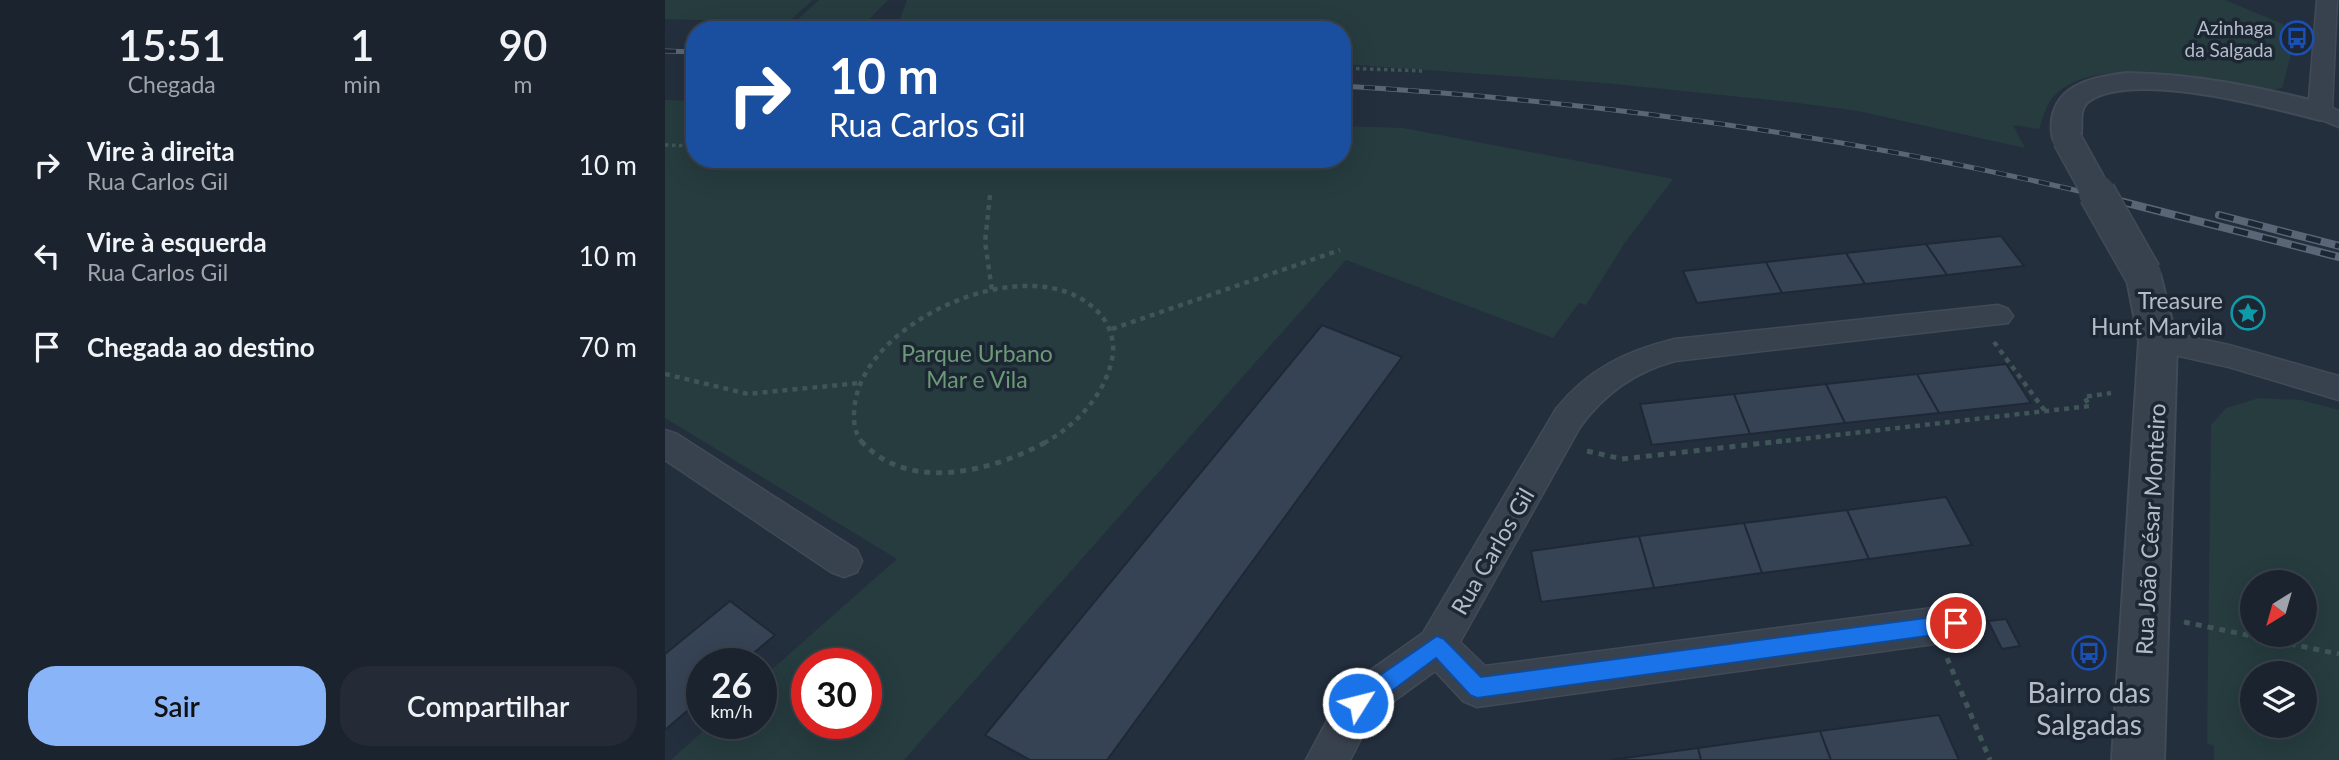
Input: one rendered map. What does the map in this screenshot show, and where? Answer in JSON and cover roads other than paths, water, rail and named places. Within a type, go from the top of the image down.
[{"type":"street","points":[[2327,0],[2329,115]]},
{"type":"street","name":"Rua João César Monteiro","points":[[2138,760],[2158,341],[2143,274],[2067,139],[2066,114],[2079,94],[2103,85],[2139,79],[2173,81],[2329,115]]},
{"type":"street","name":"Rua Carlos Gil","points":[[1437,646],[1580,401],[1612,373],[1653,355],[1675,350],[1988,317]]},
{"type":"street","points":[[2158,341],[2229,356],[2339,388]]},
{"type":"street","points":[[665,443],[844,561]]},
{"type":"street","points":[[1327,760],[1358,703],[1437,646],[1477,688],[1945,625]]},
{"type":"railway","points":[[665,51],[686,52]]},
{"type":"railway","points":[[1351,87],[1532,101],[1721,124],[1909,155],[2095,195]]},
{"type":"railway","points":[[2088,193],[2095,195]]},
{"type":"railway","points":[[2095,195],[2339,257]]},
{"type":"railway","points":[[2219,215],[2339,246]]},
{"type":"place","name":"Azinhaga da Salgada","points":[[2297,38]]},
{"type":"place","name":"Treasure Hunt Marvila","points":[[2248,313]]},
{"type":"place","name":"Bairro das Salgadas","points":[[2089,653]]},
{"type":"park label","name":"Parque Urbano Mar e Vila","points":[[977,366]]}]
